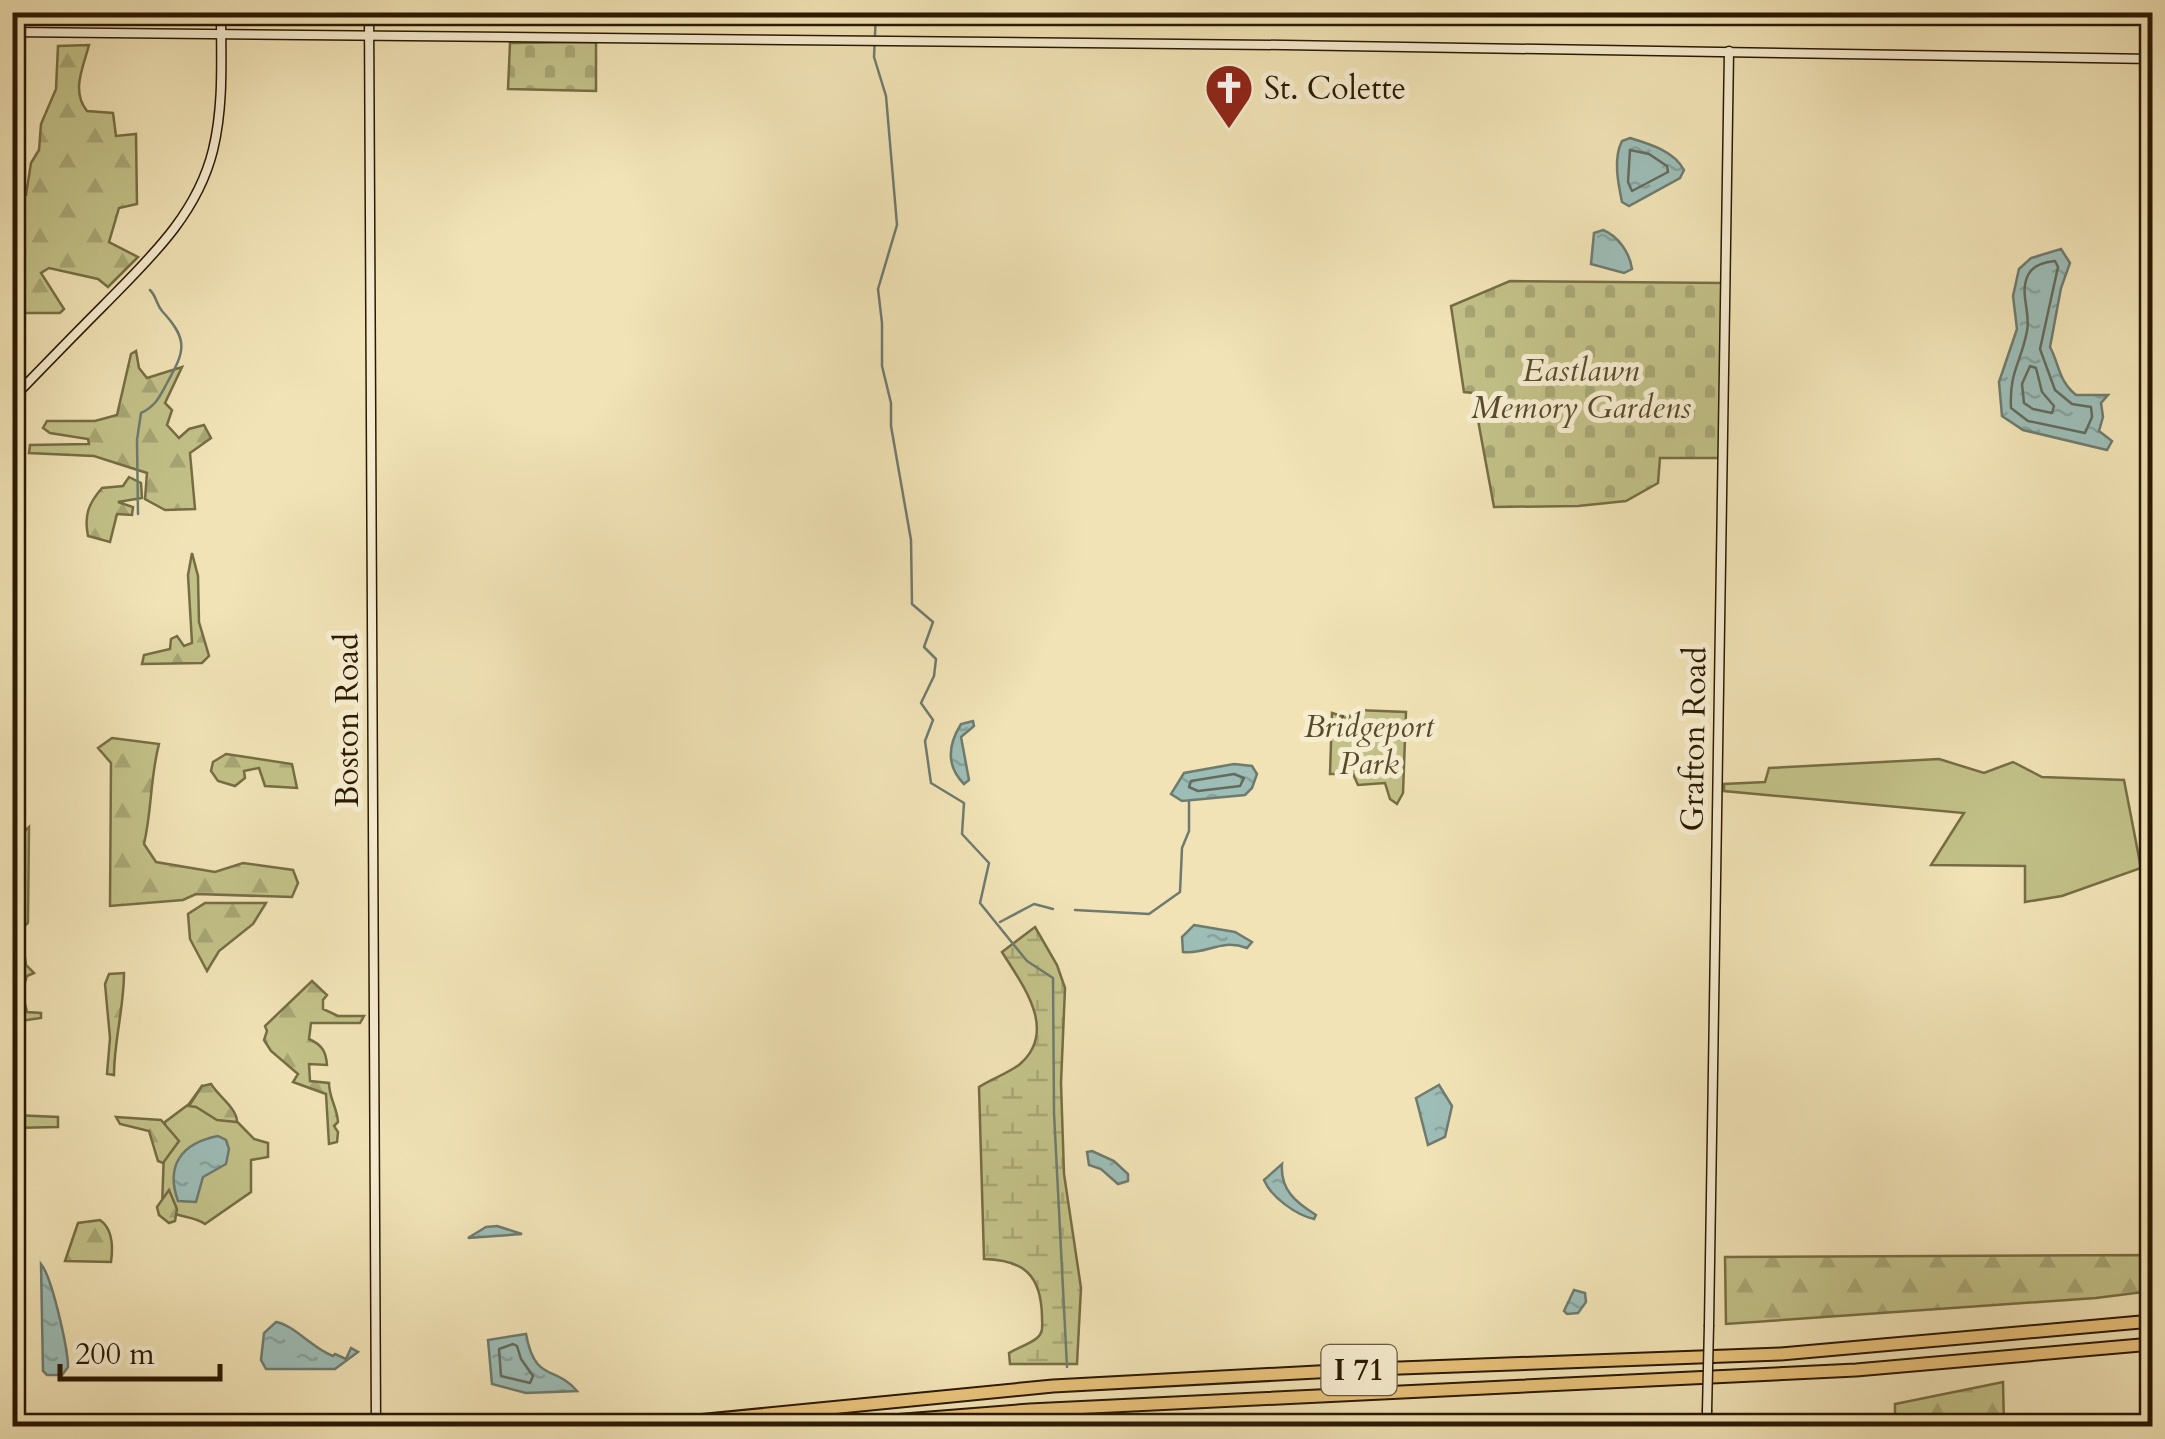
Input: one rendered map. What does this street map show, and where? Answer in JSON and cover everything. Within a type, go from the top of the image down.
[{"type":"highway","name":"I 71","points":[[646,1426],[1052,1386],[1781,1354],[2152,1320]]},
{"type":"highway","name":"I 71","points":[[828,1426],[1030,1410],[1856,1370],[2152,1344]]},
{"type":"street","points":[[12,399],[162,246],[191,205],[209,166],[218,129],[221,12]]},
{"type":"street","name":"Boston Road","points":[[369,12],[376,1426]]},
{"type":"street","points":[[12,32],[2152,59]]},
{"type":"street","name":"Grafton Road","points":[[1707,1426],[1729,52]]},
{"type":"green space","points":[[67,12],[208,13],[198,22],[66,21]]},
{"type":"green space","points":[[1309,12],[1464,12],[1464,13],[1309,18]]},
{"type":"green space","points":[[596,42],[596,91],[508,89],[510,43]]},
{"type":"green space","points":[[89,45],[80,79],[82,103],[87,111],[113,113],[116,136],[136,134],[137,204],[119,208],[109,242],[138,257],[108,287],[98,279],[49,268],[41,273],[64,309],[60,313],[13,313],[13,198],[26,195],[31,163],[39,150],[41,124],[56,89],[58,46]]},
{"type":"green space","name":"Eastlawn Memory Gardens","points":[[1510,281],[1725,283],[1722,458],[1660,458],[1658,483],[1626,501],[1494,507],[1473,393],[1464,392],[1451,306]]},
{"type":"green space","points":[[136,351],[139,368],[147,378],[182,367],[165,403],[172,410],[167,425],[179,438],[189,429],[204,425],[211,438],[190,453],[195,509],[165,510],[145,499],[147,473],[94,456],[29,453],[30,445],[89,444],[88,439],[50,433],[43,428],[47,421],[95,421],[117,415],[131,354]]},
{"type":"green space","points":[[129,477],[141,483],[142,498],[118,502],[133,507],[132,515],[117,514],[110,542],[88,536],[87,516],[97,494],[102,488],[123,486]]},
{"type":"green space","points":[[192,553],[198,576],[199,622],[209,656],[202,663],[142,664],[144,655],[170,649],[171,639],[177,636],[184,646],[192,643],[188,575]]},
{"type":"green space","name":"Bridgeport Park","points":[[1356,710],[1406,712],[1403,793],[1397,804],[1390,799],[1385,783],[1358,785],[1353,774],[1330,774],[1332,713],[1348,718]]},
{"type":"green space","points":[[112,738],[159,744],[144,844],[156,862],[215,872],[243,863],[293,870],[298,883],[292,897],[196,894],[183,900],[110,906],[111,763],[98,748]]},
{"type":"green space","points":[[226,754],[292,764],[297,788],[265,786],[259,768],[244,771],[245,778],[235,786],[218,781],[211,771],[213,762]]},
{"type":"green space","points":[[1939,759],[1984,773],[2013,762],[2042,777],[2124,780],[2141,868],[2062,896],[2025,902],[2025,866],[1931,865],[1964,813],[1724,791],[1724,784],[1765,782],[1769,768]]},
{"type":"green space","points":[[29,827],[28,923],[21,929],[26,965],[34,973],[27,976],[22,992],[27,1012],[41,1013],[41,1018],[13,1022],[12,869],[20,856],[13,842]]},
{"type":"green space","points":[[205,903],[266,903],[253,924],[219,951],[207,971],[190,939],[188,914]]},
{"type":"green space","points":[[1035,927],[1065,988],[1061,1083],[1064,1174],[1081,1288],[1077,1364],[1010,1364],[1009,1353],[1041,1333],[1041,1302],[1028,1272],[1010,1263],[984,1259],[979,1087],[1020,1064],[1036,1037],[1033,1007],[1002,952]]},
{"type":"green space","points":[[124,973],[114,1075],[107,1074],[110,1038],[105,984],[109,974]]},
{"type":"green space","points":[[312,981],[327,995],[323,1009],[338,1016],[364,1016],[360,1023],[311,1023],[309,1039],[322,1049],[327,1065],[309,1064],[310,1081],[329,1083],[338,1122],[334,1126],[337,1142],[329,1144],[326,1094],[293,1082],[298,1074],[264,1040],[265,1026]]},
{"type":"green space","points":[[211,1084],[231,1107],[237,1122],[217,1120],[189,1106],[202,1086]]},
{"type":"green space","points":[[202,1086],[254,1139],[268,1143],[268,1157],[251,1160],[251,1192],[205,1224],[162,1208],[165,1122],[189,1104]]},
{"type":"green space","points":[[13,1115],[58,1117],[58,1127],[13,1128]]},
{"type":"green space","points":[[116,1117],[161,1120],[179,1141],[163,1163],[158,1161],[149,1131],[120,1124]]},
{"type":"green space","points":[[169,1190],[177,1209],[175,1221],[169,1223],[159,1215],[157,1207]]},
{"type":"green space","points":[[100,1220],[110,1234],[111,1262],[65,1261],[78,1223]]},
{"type":"green space","points":[[2152,1255],[2152,1291],[1726,1324],[1725,1257]]},
{"type":"green space","points":[[2003,1382],[2004,1426],[1895,1426],[1895,1404]]},
{"type":"water","points":[[1630,138],[1668,153],[1684,170],[1680,178],[1629,206],[1622,202],[1617,163],[1622,141]]},
{"type":"water","points":[[1603,230],[1622,246],[1632,269],[1624,273],[1591,264],[1594,233]]},
{"type":"water","points":[[2061,249],[2070,263],[2050,347],[2062,378],[2076,395],[2108,395],[2101,403],[2099,431],[2112,441],[2107,450],[2023,430],[2002,416],[1999,382],[2017,329],[2013,296],[2019,269],[2031,258]]},
{"type":"water","points":[[973,721],[974,726],[961,737],[969,780],[964,784],[954,770],[951,747],[961,724]]},
{"type":"water","points":[[1234,764],[1252,766],[1257,774],[1245,795],[1182,801],[1171,794],[1184,773]]},
{"type":"water","points":[[1194,925],[1235,932],[1252,942],[1247,948],[1229,945],[1183,952],[1182,937]]},
{"type":"water","points":[[1439,1085],[1452,1106],[1445,1137],[1428,1145],[1416,1098]]},
{"type":"water","points":[[218,1136],[226,1140],[229,1149],[226,1164],[203,1177],[196,1202],[178,1201],[175,1166],[186,1150]]},
{"type":"water","points":[[1087,1152],[1114,1161],[1128,1174],[1128,1181],[1118,1184],[1101,1169],[1089,1165]]},
{"type":"water","points":[[1282,1164],[1286,1188],[1316,1215],[1314,1219],[1285,1204],[1267,1186],[1264,1180]]},
{"type":"water","points":[[497,1226],[522,1234],[468,1238],[486,1227]]},
{"type":"water","points":[[41,1264],[65,1345],[68,1367],[62,1375],[47,1375],[43,1371]]},
{"type":"water","points":[[1574,1290],[1585,1293],[1586,1302],[1578,1313],[1567,1314],[1564,1311]]},
{"type":"water","points":[[276,1322],[333,1356],[346,1359],[351,1348],[358,1352],[335,1369],[266,1369],[261,1360],[264,1333]]},
{"type":"water","points":[[526,1334],[540,1367],[577,1391],[526,1393],[492,1384],[488,1340]]},
{"type":"waterway","points":[[876,12],[874,57],[886,96],[897,225],[878,289],[882,366],[911,540],[912,604],[933,622],[924,647],[936,659],[934,676],[921,703],[933,720],[925,741],[931,783],[964,803],[962,834],[989,863],[980,903],[1027,961],[1053,978],[1054,1113],[1067,1367]]},
{"type":"waterway","points":[[138,514],[137,440],[141,413],[160,396],[178,362],[181,346],[177,330],[150,290]]},
{"type":"waterway","points":[[1075,910],[1149,914],[1180,892],[1189,801]]},
{"type":"waterway","points":[[1000,922],[1034,904],[1053,909]]},
{"type":"place","name":"St. Colette","points":[[1229,130]]}]
